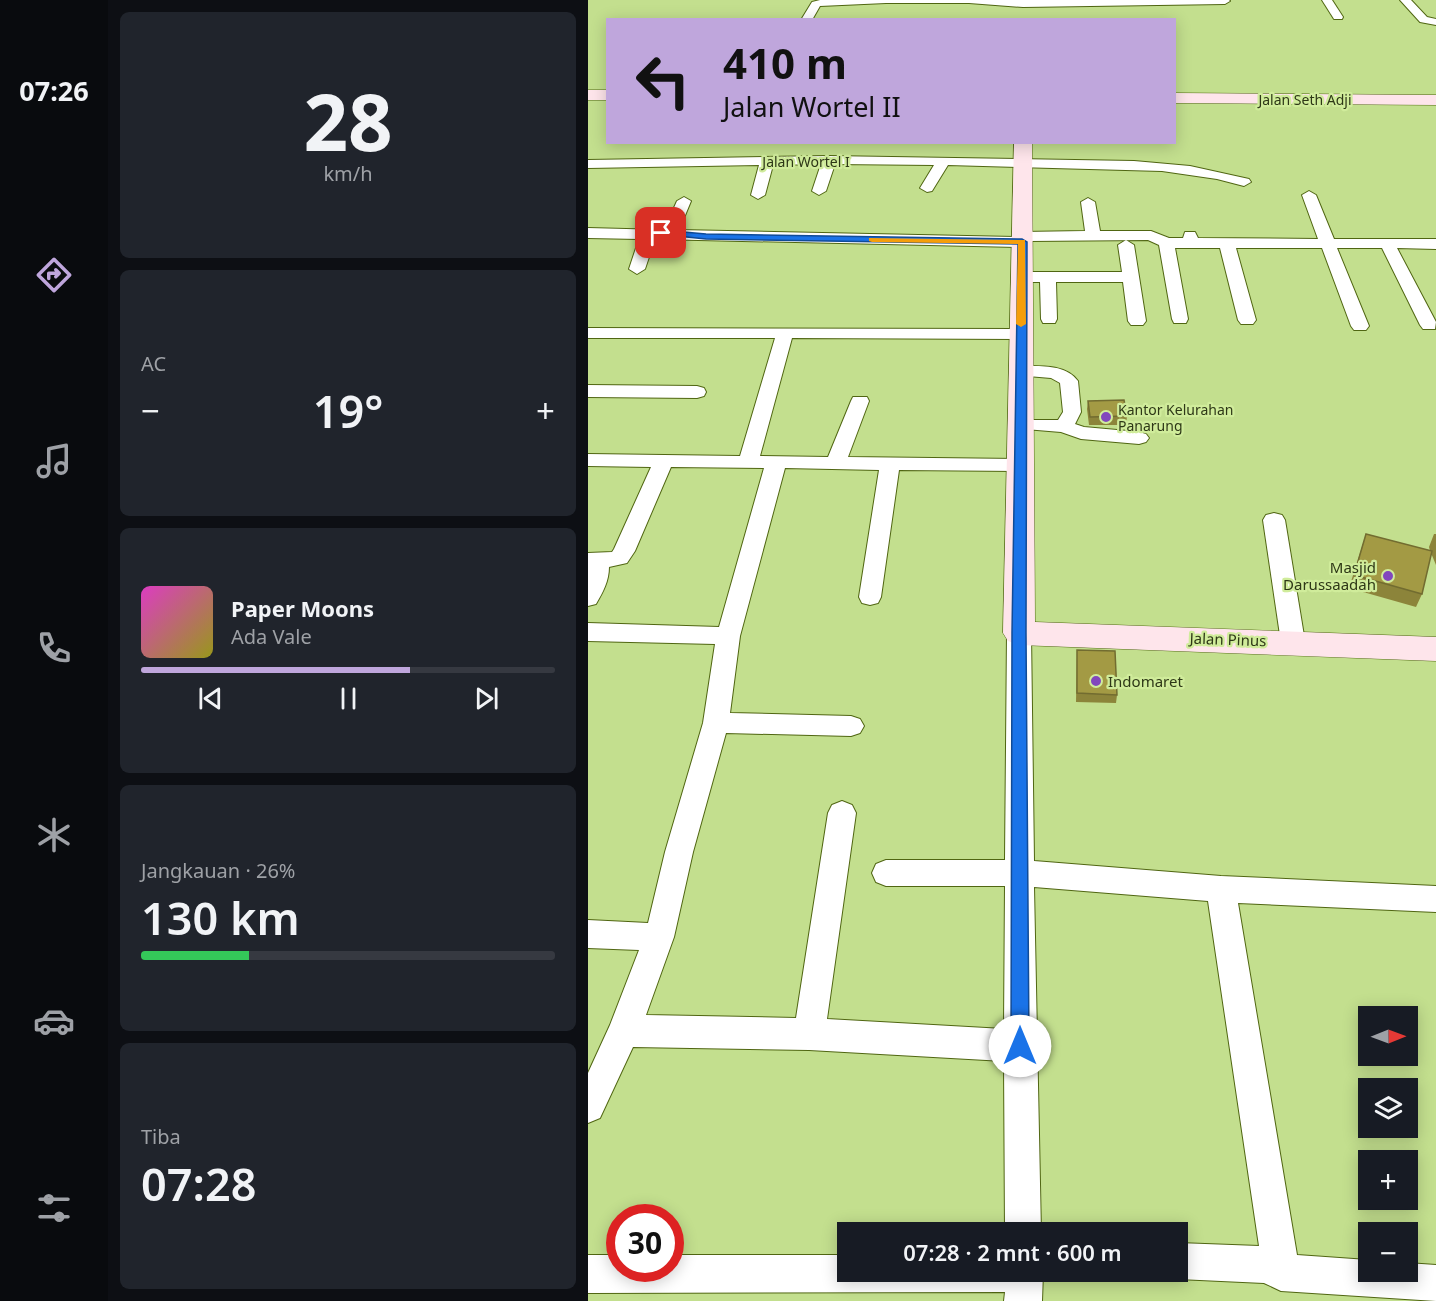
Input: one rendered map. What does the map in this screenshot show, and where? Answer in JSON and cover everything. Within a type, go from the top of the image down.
[{"type":"street","points":[[807,18],[816,4],[820,3],[882,0],[915,6],[928,0],[1198,6],[1225,1]]},
{"type":"street","points":[[1327,0],[1338,17]]},
{"type":"street","points":[[1405,0],[1424,20],[1436,22]]},
{"type":"street","points":[[1022,2],[1022,18]]},
{"type":"street","points":[[588,95],[606,95]]},
{"type":"street","name":"Jalan Seth Adji","points":[[1176,98],[1436,100]]},
{"type":"street","points":[[877,161],[881,144]]},
{"type":"street","points":[[1019,152],[1022,239],[1019,873],[1023,1222]]},
{"type":"street","name":"Jalan Wortel I","points":[[588,164],[829,160],[944,161],[1019,152],[1216,174],[1244,182]]},
{"type":"street","points":[[819,191],[829,160]]},
{"type":"street","points":[[758,195],[767,161]]},
{"type":"street","points":[[927,188],[944,161]]},
{"type":"street","points":[[1309,195],[1360,326]]},
{"type":"street","points":[[670,233],[684,201]]},
{"type":"street","points":[[1088,202],[1093,235]]},
{"type":"street","points":[[588,233],[670,233],[717,237],[1022,239],[1093,235],[1150,236],[1166,243],[1191,239],[1227,243],[1436,244]]},
{"type":"street","points":[[637,270],[649,233]]},
{"type":"street","points":[[1166,243],[1179,319]]},
{"type":"street","points":[[1227,243],[1247,320]]},
{"type":"street","points":[[1387,244],[1429,325]]},
{"type":"street","points":[[1126,246],[1137,321]]},
{"type":"street","points":[[1022,277],[1131,277]]},
{"type":"street","points":[[1048,277],[1049,319]]},
{"type":"street","points":[[588,333],[1021,334]]},
{"type":"street","points":[[748,462],[785,333]]},
{"type":"street","points":[[1020,371],[1053,373],[1064,376],[1069,381],[1072,412],[1064,426]]},
{"type":"street","points":[[588,391],[697,392]]},
{"type":"street","points":[[837,463],[840,446],[853,423],[860,401]]},
{"type":"street","points":[[1020,424],[1064,426],[1081,434],[1139,438]]},
{"type":"street","points":[[588,460],[1020,465]]},
{"type":"street","points":[[588,598],[598,577],[593,562],[619,558],[624,551],[664,460]]},
{"type":"street","points":[[588,1106],[624,1031],[658,937],[678,852],[716,723],[728,636],[776,463]]},
{"type":"street","points":[[870,597],[890,464]]},
{"type":"street","points":[[1274,520],[1293,642]]},
{"type":"street","points":[[588,632],[728,636]]},
{"type":"street","name":"Jalan Pinus","points":[[1019,633],[1436,648]]},
{"type":"street","points":[[716,723],[851,726]]},
{"type":"street","points":[[809,1034],[842,813]]},
{"type":"street","points":[[886,873],[1019,873],[1221,889],[1436,898]]},
{"type":"street","points":[[1221,889],[1281,1272]]},
{"type":"street","points":[[588,934],[658,937]]},
{"type":"street","points":[[624,1031],[809,1034],[1020,1046]]},
{"type":"street","points":[[1188,1261],[1265,1265],[1281,1272],[1436,1284]]},
{"type":"street","points":[[588,1274],[837,1273]]},
{"type":"street","points":[[1023,1301],[1024,1282]]},
{"type":"building","points":[[1124,400],[1127,416],[1090,417],[1088,401]]},
{"type":"building","name":"Masjid Darussaadah","points":[[1366,534],[1432,551],[1422,594],[1354,575]]},
{"type":"building","name":"Indomaret","points":[[1077,650],[1115,651],[1117,695],[1077,693]]},
{"type":"slow traffic","points":[[872,240],[1022,242],[1021,324]]},
{"type":"place","name":"Kantor Kelurahan Panarung","points":[[1106,417]]},
{"type":"place","name":"Masjid Darussaadah","points":[[1388,576]]},
{"type":"place","name":"Indomaret","points":[[1096,681]]},
{"type":"route","points":[[661,233],[695,236],[1022,242],[1019,633],[1020,1046]]}]
